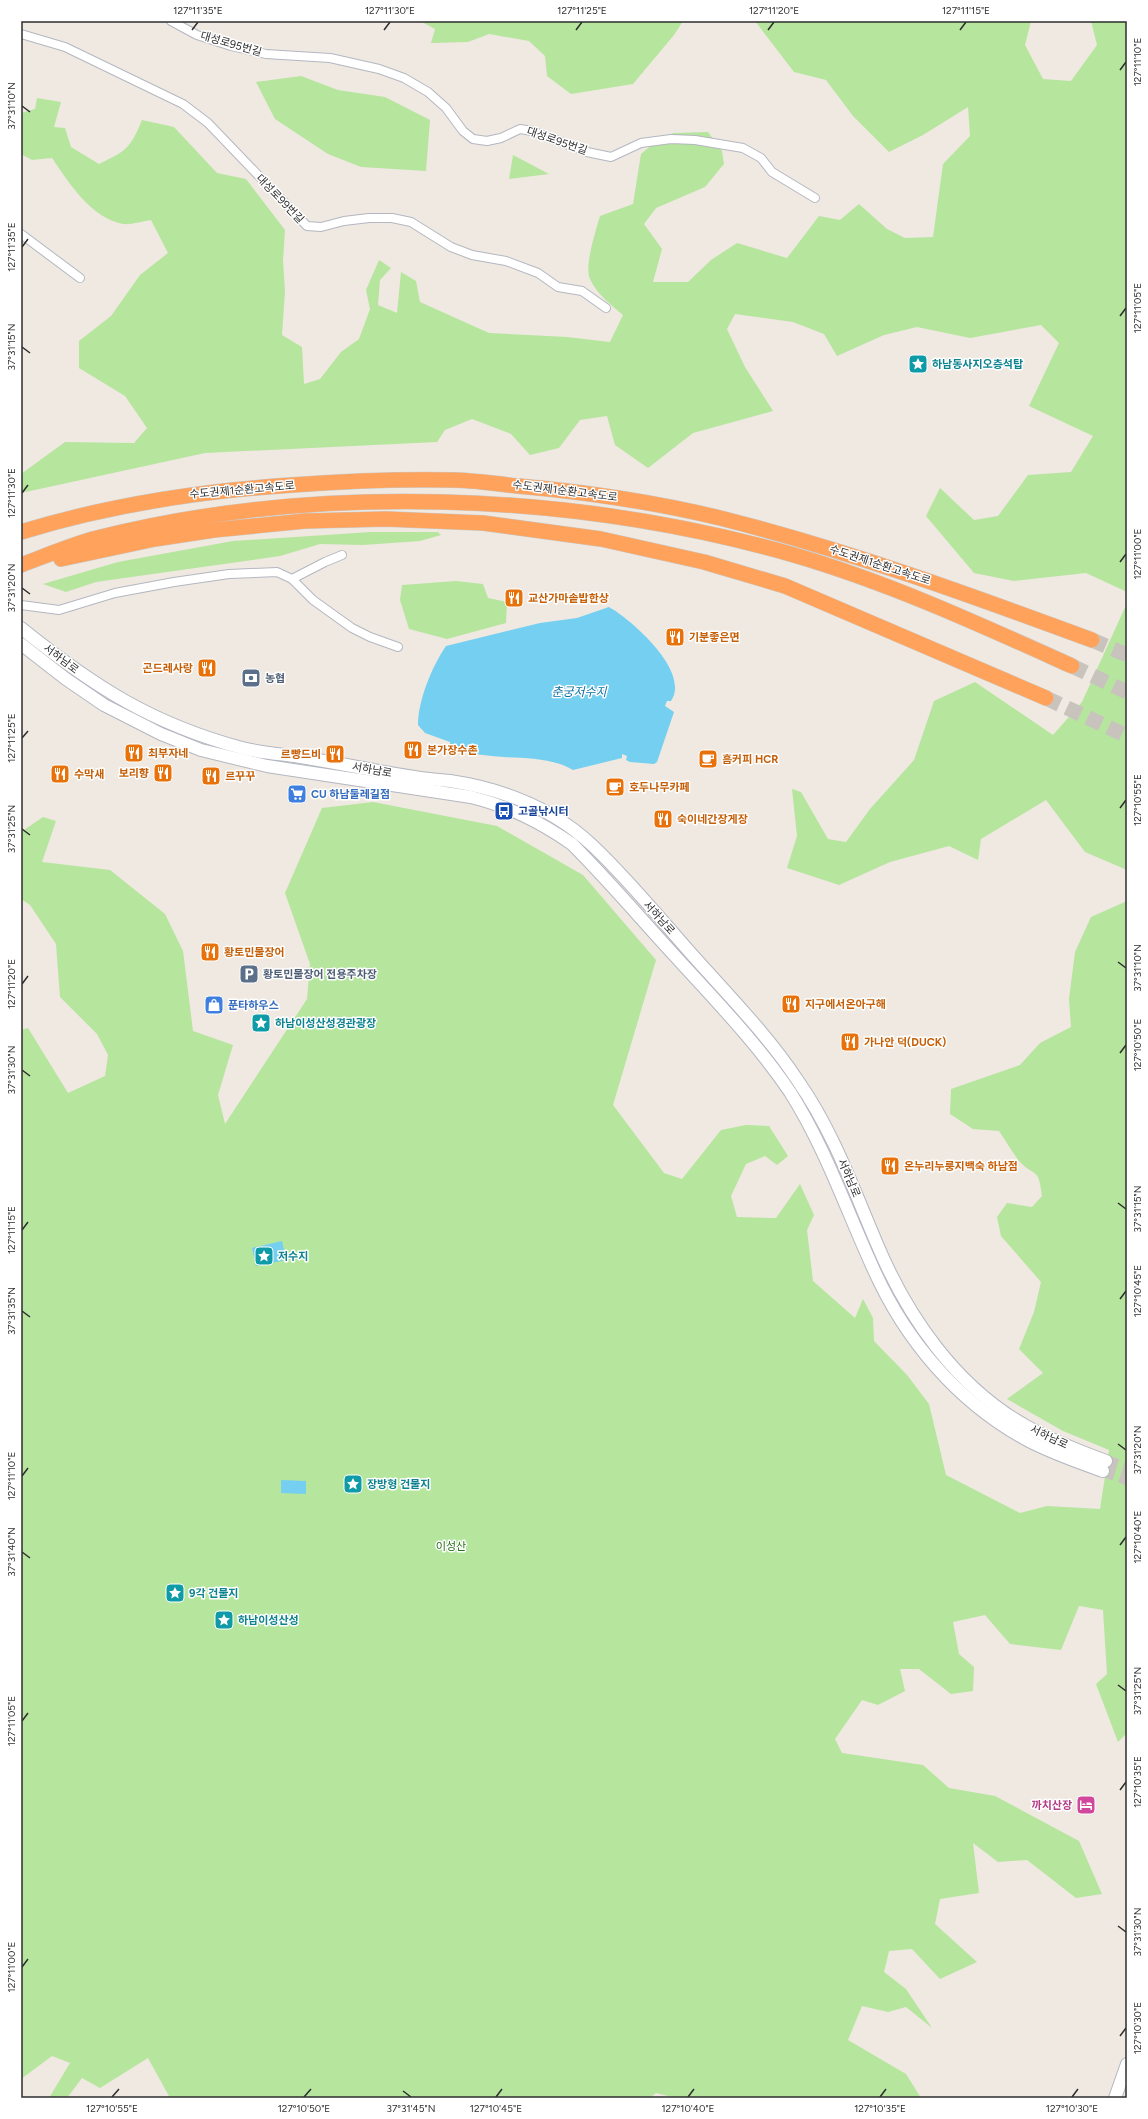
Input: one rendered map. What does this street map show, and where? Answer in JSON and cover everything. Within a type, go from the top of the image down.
[{"type":"highway","name":"수도권제1순환고속도로","points":[[21,532],[44,525],[174,496],[244,488],[355,480],[455,480],[538,487],[623,498],[718,518],[805,541],[944,585],[1092,640]]},
{"type":"highway","name":"수도권제1순환고속도로","points":[[21,565],[91,540],[218,514],[377,502],[468,502],[570,511],[650,523],[719,537],[794,555],[936,604],[1072,666]]},
{"type":"highway","points":[[21,569],[98,550],[214,530],[305,521],[386,519],[483,523],[601,539],[704,562],[785,586],[1046,698]]},
{"type":"street","name":"대성로95번길","points":[[171,21],[197,35],[231,46],[266,54],[330,58],[379,69],[404,78],[428,92],[446,108],[462,131],[473,139],[487,141],[501,138],[520,129],[532,131],[587,152],[611,157],[641,143],[671,139],[695,140],[743,148],[761,158],[772,172],[815,198]]},
{"type":"street","name":"대성로99번길","points":[[21,34],[65,47],[182,104],[208,123],[306,226],[320,227],[344,221],[369,218],[392,218],[411,222],[451,247],[472,255],[506,261],[538,273],[558,287],[582,292],[606,308]]},
{"type":"street","points":[[21,234],[80,278]]},
{"type":"street","points":[[292,579],[312,568],[342,555]]},
{"type":"street","points":[[21,605],[59,610],[116,593],[174,582],[230,574],[277,572],[292,579],[313,600],[352,628],[370,637],[398,647]]},
{"type":"street","name":"서하남로","points":[[21,628],[63,662],[111,694],[172,725],[245,748],[470,785],[527,803],[560,820],[575,830],[612,866],[756,1026],[798,1080],[841,1158],[893,1280],[907,1305],[940,1351],[959,1372],[1003,1412],[1045,1436],[1104,1466],[1043,1448],[1002,1425],[951,1384],[931,1362],[911,1336],[891,1303],[874,1270],[818,1144],[800,1108],[782,1080],[757,1046],[572,844],[522,813],[471,797],[282,769],[237,760],[201,750],[161,734],[104,705],[66,679],[21,644]]},
{"type":"street","points":[[1115,2098],[1127,2064]]},
{"type":"green space","points":[[420,21],[683,21],[674,35],[633,84],[571,94],[547,76],[545,56],[529,41],[489,34],[468,42],[431,43],[435,29]]},
{"type":"green space","points":[[755,21],[1031,21],[1025,45],[1043,79],[1071,81],[1097,45],[1091,21],[1127,21],[1127,592],[1086,573],[1014,581],[974,573],[926,516],[940,488],[974,520],[998,516],[1028,475],[1071,472],[1093,436],[1029,406],[1059,343],[1041,325],[970,338],[917,327],[884,335],[837,356],[824,334],[793,322],[735,314],[727,329],[745,367],[773,411],[693,433],[648,468],[615,445],[607,416],[580,420],[559,448],[530,455],[511,434],[472,419],[445,430],[437,442],[205,453],[21,493],[21,474],[65,442],[134,443],[147,428],[125,396],[79,368],[79,341],[111,316],[140,275],[168,253],[151,220],[123,224],[101,215],[73,188],[52,158],[32,160],[21,154],[21,113],[35,109],[37,98],[61,102],[54,127],[65,128],[71,147],[99,164],[115,156],[126,148],[134,137],[142,120],[174,127],[217,173],[246,179],[285,230],[283,261],[285,291],[282,335],[302,347],[304,384],[320,379],[341,352],[359,339],[370,309],[366,290],[379,260],[391,268],[380,280],[378,305],[397,313],[401,272],[416,281],[420,302],[489,333],[567,337],[610,342],[623,315],[614,308],[596,289],[590,279],[588,266],[591,248],[600,216],[633,204],[641,154],[660,138],[674,133],[708,132],[722,151],[724,164],[705,187],[656,208],[644,224],[662,249],[653,282],[688,282],[711,260],[737,243],[787,258],[819,216],[840,220],[859,204],[887,229],[905,238],[933,237],[943,164],[970,136],[968,107],[923,135],[889,152],[853,116],[826,80],[794,72]]},
{"type":"green space","points":[[301,76],[338,90],[385,97],[430,120],[426,171],[361,167],[328,154],[275,119],[256,82]]},
{"type":"green space","points":[[513,155],[549,174],[509,179]]},
{"type":"green space","points":[[371,532],[438,532],[441,535],[420,541],[363,545],[320,544],[280,556],[96,582],[66,592],[43,584],[118,562],[233,541]]},
{"type":"green space","points":[[456,581],[483,584],[488,598],[507,602],[506,623],[447,639],[409,629],[400,600],[402,585]]},
{"type":"green space","points":[[1127,603],[1127,870],[1085,852],[1046,800],[981,839],[978,860],[949,846],[890,862],[839,885],[787,868],[797,836],[792,789],[801,792],[828,839],[846,842],[870,809],[914,760],[934,701],[975,682],[1053,735],[1082,702]]},
{"type":"green space","name":"이성산","points":[[373,802],[497,826],[583,875],[656,960],[613,1105],[664,1173],[682,1179],[721,1130],[746,1125],[769,1126],[788,1156],[777,1165],[765,1156],[746,1164],[731,1196],[737,1217],[776,1218],[800,1184],[814,1215],[807,1230],[813,1281],[855,1318],[863,1299],[873,1318],[874,1341],[907,1375],[929,1404],[946,1475],[1020,1513],[1047,1506],[1100,1509],[1109,1450],[1063,1431],[1007,1399],[1043,1373],[1019,1349],[1034,1312],[1041,1282],[1001,1236],[997,1217],[1007,1203],[1032,1207],[1042,1196],[1041,1186],[1037,1176],[1019,1161],[999,1131],[973,1129],[950,1114],[951,1089],[1020,1065],[1040,1043],[1071,1027],[1069,999],[1075,952],[1091,917],[1127,901],[1127,1733],[1118,1742],[1096,1684],[1107,1674],[1103,1610],[1079,1606],[1061,1650],[1010,1644],[985,1615],[953,1622],[959,1654],[974,1667],[973,1691],[951,1694],[919,1669],[900,1669],[905,1691],[878,1705],[862,1700],[835,1739],[842,1753],[923,1765],[949,1788],[995,1796],[1079,1841],[1102,1894],[1076,1898],[1027,1860],[998,1862],[973,1843],[979,1893],[940,1899],[935,1924],[977,1962],[940,1979],[912,1949],[889,1951],[884,1972],[906,1989],[932,2028],[906,2007],[888,2012],[862,2006],[848,2040],[906,2074],[921,2098],[676,2098],[656,2093],[650,2098],[170,2098],[148,2058],[100,2088],[82,2078],[67,2098],[49,2098],[70,2063],[52,2056],[21,2079],[21,1030],[28,1028],[68,1093],[105,1076],[108,1055],[97,1034],[60,997],[56,944],[30,905],[21,899],[21,832],[43,817],[56,821],[42,862],[110,870],[165,914],[183,951],[193,1031],[233,1045],[218,1095],[225,1124],[307,999],[310,964],[285,893],[322,808]]},
{"type":"water","name":"춘궁저수지","points":[[609,607],[631,623],[644,635],[666,662],[673,676],[675,689],[671,701],[667,701],[665,706],[674,712],[657,762],[654,764],[630,762],[626,760],[627,756],[622,754],[622,758],[573,770],[557,763],[539,759],[498,757],[454,751],[451,750],[450,742],[425,733],[418,725],[420,705],[423,695],[431,673],[446,646],[540,623],[577,618]]},
{"type":"water","points":[[282,1241],[286,1260],[256,1266],[252,1248]]},
{"type":"water","points":[[281,1480],[306,1481],[306,1494],[281,1493]]},
{"type":"tunnel","points":[[1092,640],[1127,655]]},
{"type":"tunnel","points":[[1072,666],[1127,692]]},
{"type":"tunnel","points":[[1046,698],[1127,736]]},
{"type":"tunnel","points":[[1106,1461],[1127,1468]]},
{"type":"tunnel","points":[[1103,1471],[1127,1479]]},
{"type":"place","name":"하남동사지오층석탑","points":[[918,364]]},
{"type":"place","name":"교산가마솥밥한상","points":[[514,598]]},
{"type":"place","name":"기분좋은면","points":[[675,637]]},
{"type":"place","name":"곤드레사랑","points":[[207,668]]},
{"type":"place","name":"농협","points":[[251,678]]},
{"type":"place","name":"본가장수촌","points":[[413,750]]},
{"type":"place","name":"최부자네","points":[[134,753]]},
{"type":"place","name":"르빵드비","points":[[335,754]]},
{"type":"place","name":"흠커피 HCR","points":[[708,759]]},
{"type":"place","name":"보리향","points":[[163,773]]},
{"type":"place","name":"수막새","points":[[60,774]]},
{"type":"place","name":"르꾸꾸","points":[[211,776]]},
{"type":"place","name":"호두나무카페","points":[[615,787]]},
{"type":"place","name":"CU 하남둘레길점","points":[[297,794]]},
{"type":"place","name":"고골낚시터","points":[[504,811]]},
{"type":"place","name":"숙이네간장게장","points":[[663,819]]},
{"type":"place","name":"황토민물장어","points":[[210,952]]},
{"type":"place","name":"황토민물장어 전용주차장","points":[[249,974]]},
{"type":"place","name":"지구에서온아구해","points":[[791,1004]]},
{"type":"place","name":"푼타하우스","points":[[214,1005]]},
{"type":"place","name":"하남이성산성경관광장","points":[[261,1023]]},
{"type":"place","name":"가나안 덕(DUCK)","points":[[850,1042]]},
{"type":"place","name":"온누리누룽지백숙 하남점","points":[[890,1166]]},
{"type":"place","name":"저수지","points":[[264,1256]]},
{"type":"place","name":"장방형 건물지","points":[[353,1484]]},
{"type":"place","name":"9각 건물지","points":[[175,1593]]},
{"type":"place","name":"하남이성산성","points":[[224,1620]]},
{"type":"place","name":"까치산장","points":[[1086,1805]]}]
